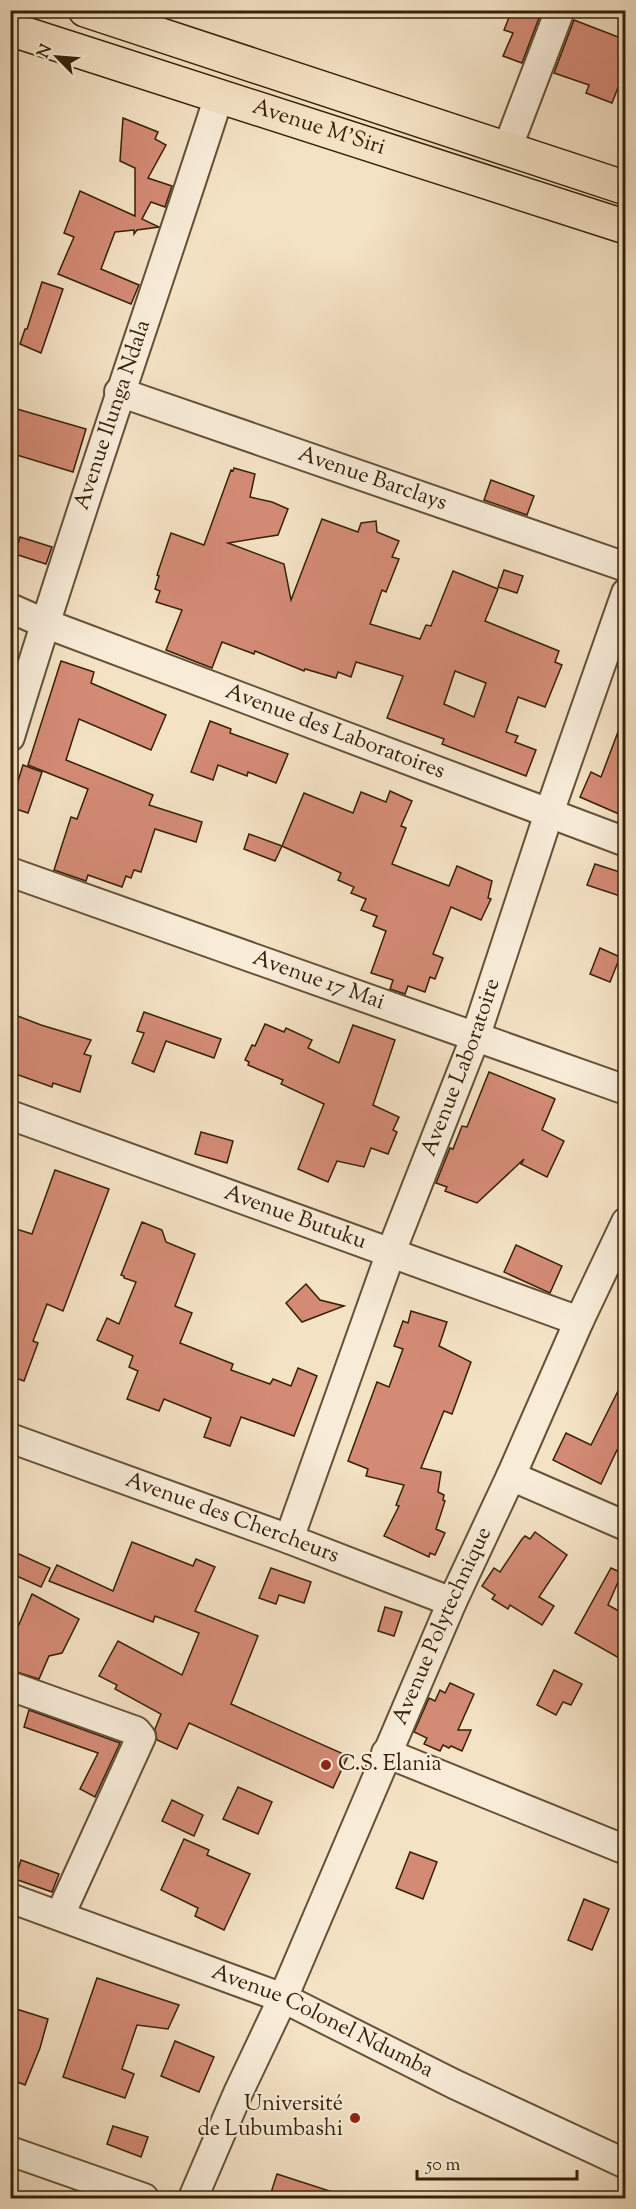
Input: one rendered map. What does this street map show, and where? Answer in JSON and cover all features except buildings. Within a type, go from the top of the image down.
[{"type":"highway","name":"Avenue M'Siri","points":[[84,10],[626,188]]},
{"type":"highway","name":"Avenue M'Siri","points":[[10,29],[626,227]]},
{"type":"street","points":[[507,149],[560,10]]},
{"type":"street","name":"Avenue Ilunga Ndala","points":[[10,738],[44,623],[119,392],[219,96]]},
{"type":"street","name":"Avenue Barclays","points":[[119,392],[626,567]]},
{"type":"street","name":"Avenue Laboratoire","points":[[289,1539],[391,1252],[475,1038],[549,813],[626,593]]},
{"type":"street","name":"Avenue des Laboratoires","points":[[10,608],[44,623],[626,842]]},
{"type":"street","name":"Avenue 17 Mai","points":[[10,872],[626,1090]]},
{"type":"street","name":"Avenue Butuku","points":[[10,1115],[579,1321]]},
{"type":"street","name":"Avenue Polytechnique","points":[[193,2199],[238,2093],[283,1998],[452,1602],[626,1222]]},
{"type":"street","name":"Avenue des Chercheurs","points":[[10,1438],[289,1539],[452,1602]]},
{"type":"street","points":[[511,1476],[626,1526]]},
{"type":"street","points":[[10,1686],[139,1733],[140,1741],[60,1915]]},
{"type":"street","points":[[386,1753],[626,1850]]},
{"type":"street","name":"Avenue Colonel Ndumba","points":[[10,1898],[283,1998],[454,2084],[626,2164]]},
{"type":"street","points":[[10,2151],[144,2199]]},
{"type":"place","name":"C.S. Elania","points":[[326,1765]]},
{"type":"place","name":"Université de Lubumbashi","points":[[355,2118]]}]
